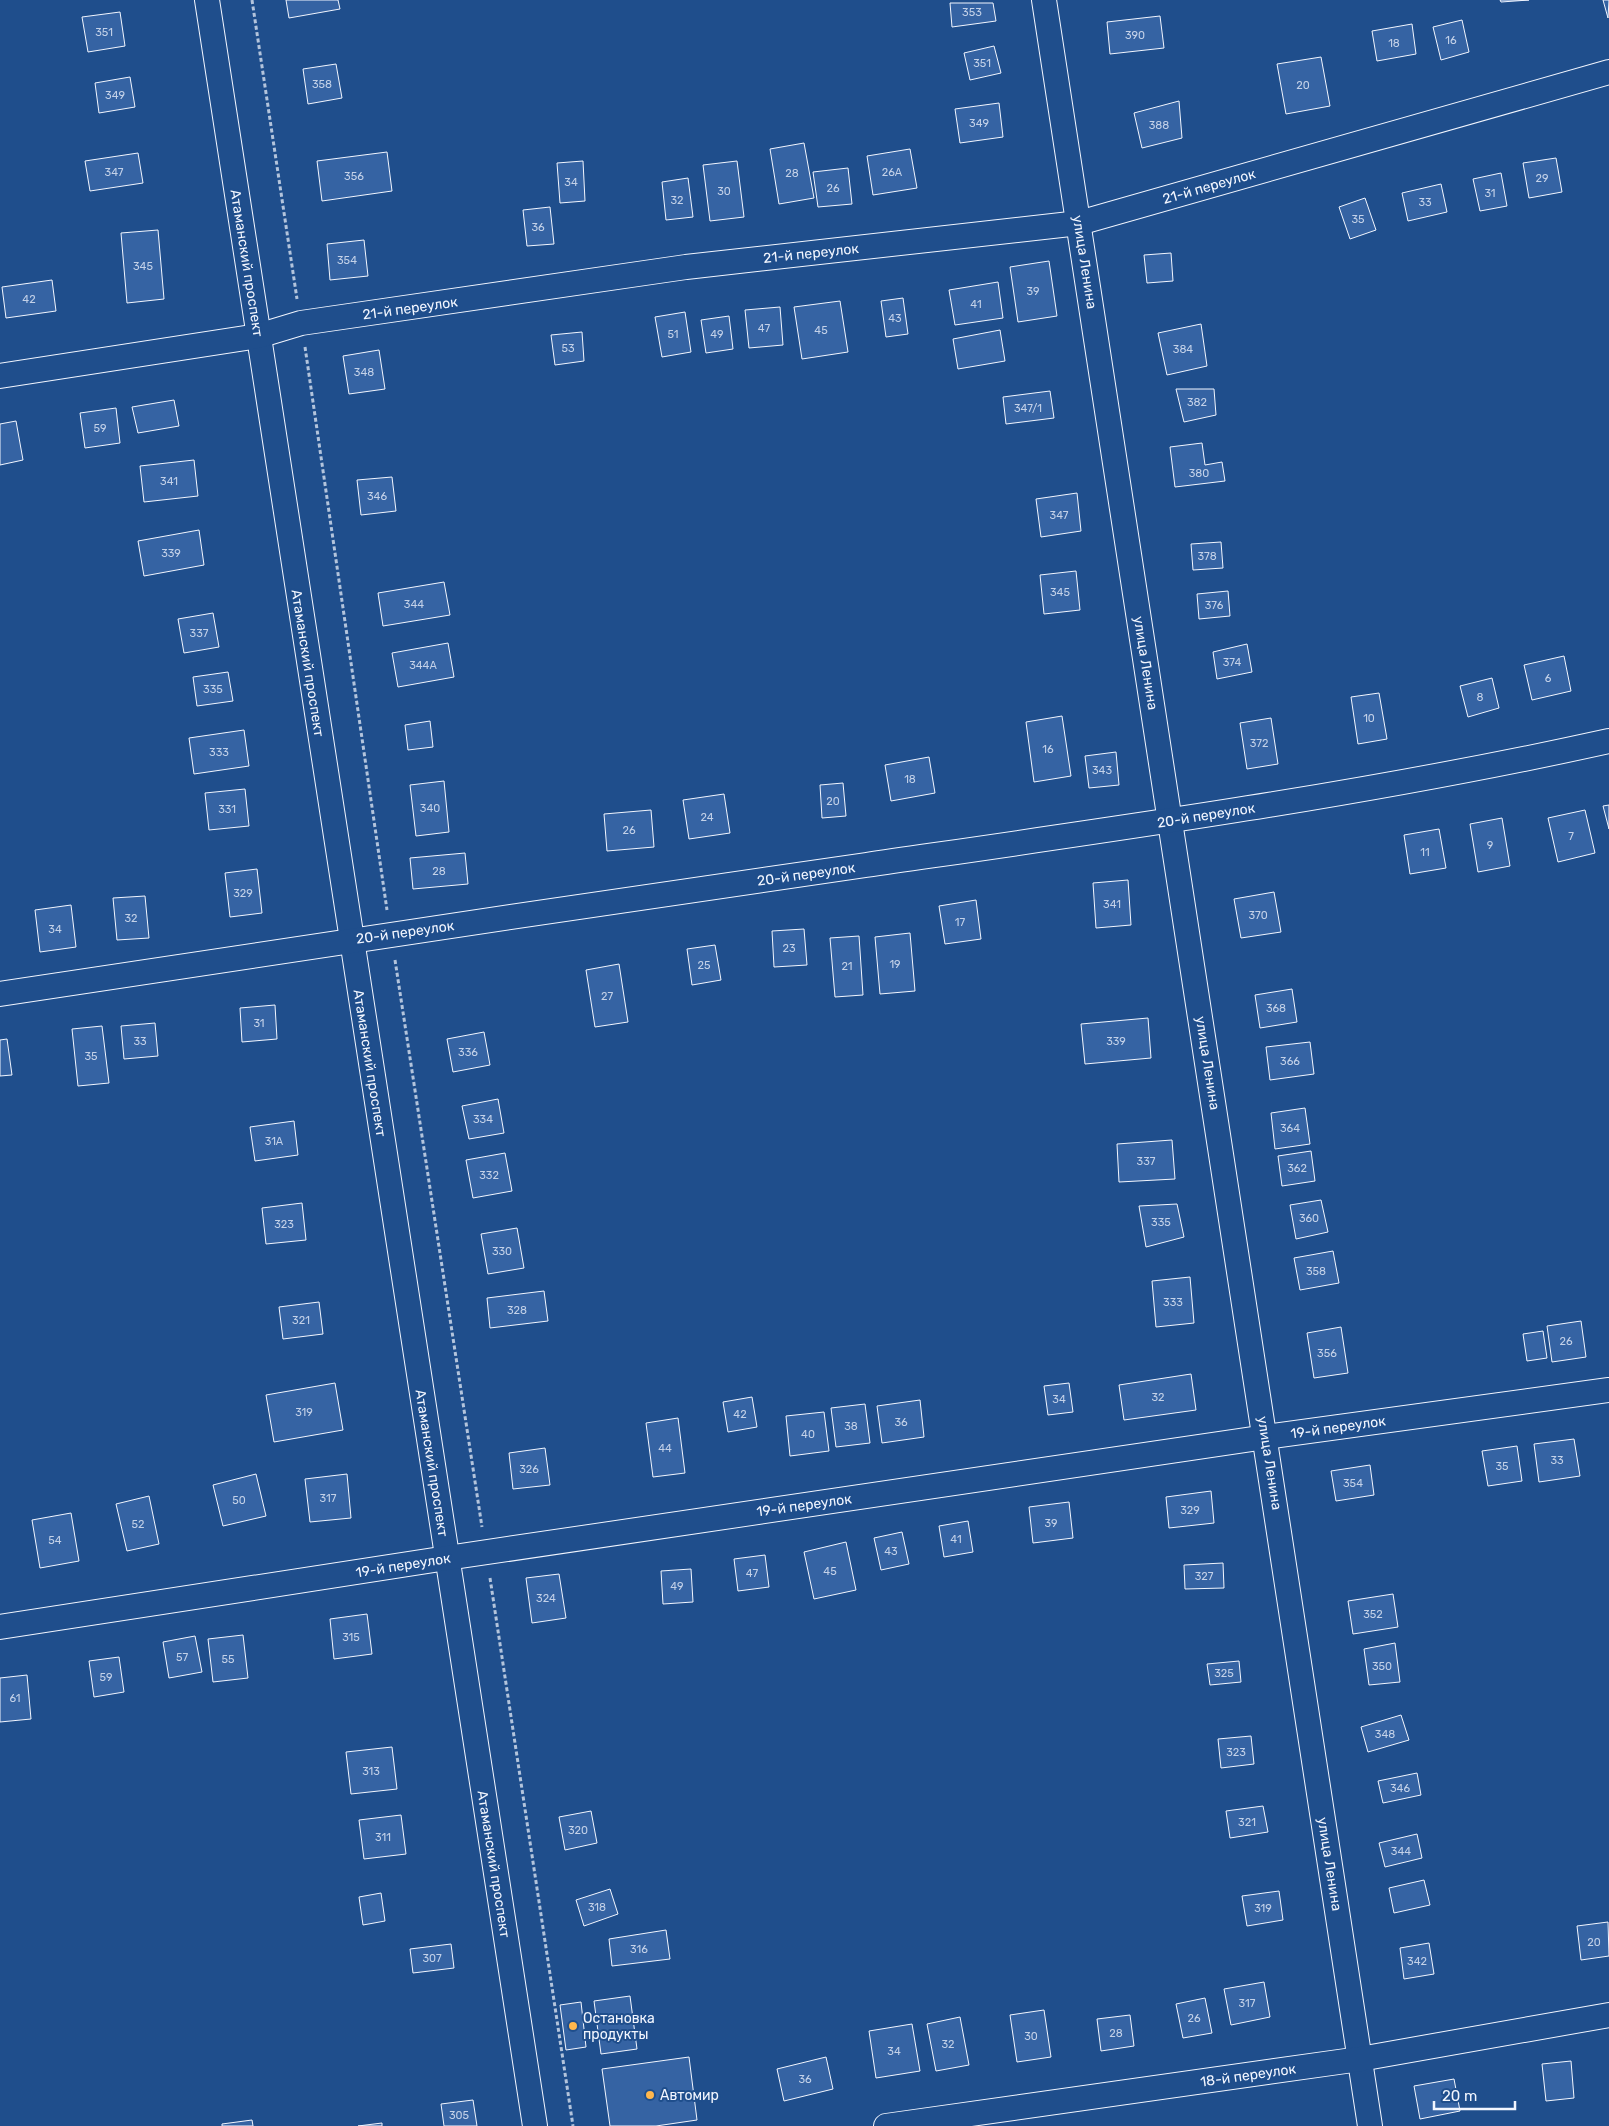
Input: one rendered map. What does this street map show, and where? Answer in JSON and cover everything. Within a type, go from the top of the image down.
[{"type":"street","name":"Атаманский проспект","points":[[207,0],[535,2126]]},
{"type":"street","name":"улица Ленина","points":[[1044,0],[1266,1437],[1370,2126]]},
{"type":"street","name":"21-й переулок","points":[[0,376],[258,336],[301,323],[686,268],[1079,223],[1609,72]]},
{"type":"street","name":"20-й переулок","points":[[0,994],[391,934],[1170,821],[1511,763],[1609,741]]},
{"type":"street","name":"19-й переулок","points":[[0,1627],[486,1552],[1266,1437],[1609,1390]]},
{"type":"street","name":"18-й переулок","points":[[886,2126],[1360,2059],[1609,2015]]},
{"type":"path","points":[[252,0],[391,934],[573,2126]]},
{"type":"building","points":[[286,0],[338,0],[340,9],[289,18]]},
{"type":"building","points":[[1500,0],[1529,0],[1501,2]]},
{"type":"building","points":[[1603,0],[1609,0],[1608,18]]},
{"type":"building","points":[[950,3],[993,3],[996,21],[952,27]]},
{"type":"building","points":[[120,12],[125,46],[88,52],[82,17]]},
{"type":"building","points":[[1160,16],[1164,48],[1110,54],[1107,22]]},
{"type":"building","points":[[1462,20],[1469,52],[1441,60],[1433,27]]},
{"type":"building","points":[[1412,24],[1416,54],[1377,61],[1372,31]]},
{"type":"building","points":[[994,46],[1001,73],[970,80],[964,53]]},
{"type":"building","points":[[1321,57],[1330,106],[1286,114],[1277,64]]},
{"type":"building","points":[[336,64],[342,98],[308,104],[303,69]]},
{"type":"building","points":[[130,77],[135,107],[99,113],[95,83]]},
{"type":"building","points":[[1179,101],[1182,138],[1142,148],[1134,113]]},
{"type":"building","points":[[999,103],[1003,137],[960,143],[955,109]]},
{"type":"building","points":[[804,143],[814,198],[779,204],[770,149]]},
{"type":"building","points":[[910,149],[917,188],[873,195],[867,156]]},
{"type":"building","points":[[387,152],[392,191],[322,201],[317,161]]},
{"type":"building","points":[[138,153],[143,183],[90,191],[85,161]]},
{"type":"building","points":[[1556,158],[1562,192],[1529,198],[1523,163]]},
{"type":"building","points":[[583,161],[585,201],[560,203],[557,163]]},
{"type":"building","points":[[737,161],[744,217],[710,221],[703,165]]},
{"type":"building","points":[[848,168],[852,204],[818,207],[813,172]]},
{"type":"building","points":[[1501,173],[1507,206],[1480,211],[1473,179]]},
{"type":"building","points":[[688,178],[693,217],[666,220],[662,182]]},
{"type":"building","points":[[1441,184],[1447,212],[1408,221],[1402,193]]},
{"type":"building","points":[[1365,198],[1376,230],[1350,239],[1339,207]]},
{"type":"building","points":[[550,207],[554,244],[527,246],[523,210]]},
{"type":"building","points":[[158,230],[164,299],[127,303],[121,233]]},
{"type":"building","points":[[364,240],[368,276],[330,280],[327,244]]},
{"type":"building","points":[[1171,253],[1173,281],[1147,283],[1144,255]]},
{"type":"building","points":[[1049,261],[1057,316],[1018,322],[1010,267]]},
{"type":"building","points":[[52,280],[56,311],[6,318],[2,287]]},
{"type":"building","points":[[998,282],[1003,318],[955,325],[949,290]]},
{"type":"building","points":[[903,298],[908,334],[886,337],[881,301]]},
{"type":"building","points":[[840,301],[848,352],[802,359],[794,307]]},
{"type":"building","points":[[780,307],[783,345],[749,348],[745,310]]},
{"type":"building","points":[[685,312],[691,352],[662,357],[655,317]]},
{"type":"building","points":[[729,316],[733,349],[706,353],[701,320]]},
{"type":"building","points":[[1201,324],[1207,366],[1167,375],[1158,333]]},
{"type":"building","points":[[1000,330],[1005,361],[958,369],[953,339]]},
{"type":"building","points":[[582,332],[584,361],[555,365],[551,335]]},
{"type":"building","points":[[379,350],[385,389],[349,394],[343,356]]},
{"type":"building","points":[[1176,389],[1214,389],[1216,415],[1184,422]]},
{"type":"building","points":[[1050,391],[1054,418],[1006,424],[1003,397]]},
{"type":"building","points":[[174,400],[179,426],[138,433],[132,407]]},
{"type":"building","points":[[116,408],[120,443],[85,448],[80,413]]},
{"type":"building","points":[[16,421],[23,460],[0,465],[0,424]]},
{"type":"building","points":[[1202,443],[1205,465],[1222,462],[1225,481],[1175,487],[1170,447]]},
{"type":"building","points":[[194,460],[198,496],[144,502],[140,466]]},
{"type":"building","points":[[392,477],[396,511],[361,515],[357,480]]},
{"type":"building","points":[[1077,493],[1081,531],[1041,537],[1036,499]]},
{"type":"building","points":[[199,530],[204,565],[144,576],[138,541]]},
{"type":"building","points":[[1221,542],[1223,568],[1193,570],[1191,544]]},
{"type":"building","points":[[1076,571],[1080,610],[1044,614],[1040,575]]},
{"type":"building","points":[[444,582],[450,615],[383,626],[378,593]]},
{"type":"building","points":[[1228,591],[1230,616],[1199,619],[1197,594]]},
{"type":"building","points":[[213,613],[219,647],[184,653],[178,619]]},
{"type":"building","points":[[448,643],[454,677],[398,687],[392,653]]},
{"type":"building","points":[[1247,644],[1252,672],[1217,679],[1213,652]]},
{"type":"building","points":[[1564,656],[1571,691],[1532,700],[1524,665]]},
{"type":"building","points":[[228,672],[233,701],[197,706],[193,677]]},
{"type":"building","points":[[1492,678],[1499,708],[1468,717],[1460,686]]},
{"type":"building","points":[[1379,693],[1387,739],[1358,744],[1351,697]]},
{"type":"building","points":[[1062,716],[1071,776],[1034,782],[1026,722]]},
{"type":"building","points":[[1271,718],[1278,764],[1247,769],[1240,723]]},
{"type":"building","points":[[430,721],[433,747],[408,750],[405,725]]},
{"type":"building","points":[[244,730],[249,766],[194,774],[189,738]]},
{"type":"building","points":[[1116,752],[1119,785],[1089,788],[1085,756]]},
{"type":"building","points":[[929,757],[935,793],[891,801],[885,765]]},
{"type":"building","points":[[444,781],[449,832],[416,836],[410,785]]},
{"type":"building","points":[[843,783],[846,816],[822,818],[820,785]]},
{"type":"building","points":[[245,789],[249,826],[209,830],[205,793]]},
{"type":"building","points":[[724,794],[730,833],[689,839],[683,800]]},
{"type":"building","points":[[1609,805],[1609,829],[1603,806]]},
{"type":"building","points":[[651,810],[654,847],[607,851],[604,814]]},
{"type":"building","points":[[1585,810],[1595,853],[1558,862],[1548,818]]},
{"type":"building","points":[[1502,818],[1510,866],[1478,872],[1470,824]]},
{"type":"building","points":[[1439,829],[1446,868],[1410,874],[1404,835]]},
{"type":"building","points":[[465,853],[468,884],[413,889],[410,858]]},
{"type":"building","points":[[257,869],[262,913],[230,917],[225,873]]},
{"type":"building","points":[[1128,880],[1131,925],[1096,928],[1093,883]]},
{"type":"building","points":[[1274,892],[1281,932],[1241,938],[1234,899]]},
{"type":"building","points":[[145,896],[149,938],[117,940],[113,898]]},
{"type":"building","points":[[976,900],[981,939],[945,944],[939,906]]},
{"type":"building","points":[[71,905],[76,947],[40,952],[35,910]]},
{"type":"building","points":[[804,929],[807,965],[774,967],[772,931]]},
{"type":"building","points":[[910,933],[915,991],[880,994],[875,937]]},
{"type":"building","points":[[859,936],[863,995],[835,997],[830,938]]},
{"type":"building","points":[[715,945],[721,980],[692,985],[687,949]]},
{"type":"building","points":[[619,964],[628,1022],[595,1027],[586,970]]},
{"type":"building","points":[[1292,989],[1297,1022],[1260,1028],[1255,995]]},
{"type":"building","points":[[275,1005],[277,1039],[242,1042],[240,1008]]},
{"type":"building","points":[[1148,1018],[1151,1058],[1085,1064],[1081,1024]]},
{"type":"building","points":[[155,1023],[158,1056],[124,1059],[121,1026]]},
{"type":"building","points":[[102,1026],[109,1083],[78,1086],[72,1029]]},
{"type":"building","points":[[484,1032],[490,1065],[453,1072],[447,1039]]},
{"type":"building","points":[[7,1039],[12,1075],[0,1076],[0,1040]]},
{"type":"building","points":[[1310,1042],[1314,1074],[1270,1080],[1266,1047]]},
{"type":"building","points":[[498,1099],[504,1133],[469,1139],[462,1106]]},
{"type":"building","points":[[1305,1108],[1310,1144],[1275,1149],[1271,1113]]},
{"type":"building","points":[[294,1121],[298,1155],[255,1161],[250,1127]]},
{"type":"building","points":[[1172,1140],[1175,1179],[1119,1182],[1117,1144]]},
{"type":"building","points":[[1311,1151],[1315,1181],[1282,1186],[1278,1156]]},
{"type":"building","points":[[505,1153],[512,1191],[473,1198],[466,1160]]},
{"type":"building","points":[[1321,1200],[1328,1232],[1296,1239],[1290,1205]]},
{"type":"building","points":[[302,1203],[306,1240],[266,1244],[262,1208]]},
{"type":"building","points":[[1177,1204],[1184,1237],[1146,1247],[1139,1206]]},
{"type":"building","points":[[517,1228],[524,1268],[488,1274],[481,1234]]},
{"type":"building","points":[[1333,1251],[1339,1283],[1300,1290],[1294,1258]]},
{"type":"building","points":[[1190,1277],[1194,1323],[1156,1327],[1152,1281]]},
{"type":"building","points":[[544,1291],[548,1321],[490,1328],[487,1298]]},
{"type":"building","points":[[319,1302],[323,1334],[283,1339],[279,1307]]},
{"type":"building","points":[[1581,1321],[1586,1357],[1552,1362],[1547,1326]]},
{"type":"building","points":[[1341,1327],[1348,1373],[1314,1378],[1307,1333]]},
{"type":"building","points":[[1543,1331],[1547,1358],[1527,1361],[1523,1334]]},
{"type":"building","points":[[1191,1374],[1196,1410],[1124,1420],[1119,1385]]},
{"type":"building","points":[[335,1383],[343,1430],[274,1442],[266,1395]]},
{"type":"building","points":[[1069,1383],[1073,1412],[1048,1415],[1044,1386]]},
{"type":"building","points":[[752,1397],[757,1427],[728,1432],[723,1402]]},
{"type":"building","points":[[920,1400],[924,1437],[882,1443],[877,1406]]},
{"type":"building","points":[[865,1404],[870,1443],[836,1447],[831,1408]]},
{"type":"building","points":[[824,1412],[829,1451],[790,1456],[786,1416]]},
{"type":"building","points":[[678,1418],[685,1473],[653,1477],[646,1423]]},
{"type":"building","points":[[1574,1439],[1580,1476],[1539,1482],[1534,1444]]},
{"type":"building","points":[[1517,1446],[1522,1481],[1488,1486],[1482,1451]]},
{"type":"building","points":[[545,1448],[550,1485],[513,1489],[509,1453]]},
{"type":"building","points":[[1370,1465],[1374,1495],[1336,1501],[1331,1471]]},
{"type":"building","points":[[256,1474],[266,1516],[223,1526],[213,1485]]},
{"type":"building","points":[[347,1474],[351,1518],[310,1522],[305,1479]]},
{"type":"building","points":[[1211,1491],[1214,1523],[1169,1528],[1166,1497]]},
{"type":"building","points":[[149,1496],[159,1544],[127,1551],[116,1504]]},
{"type":"building","points":[[1069,1502],[1073,1538],[1033,1543],[1029,1507]]},
{"type":"building","points":[[71,1513],[79,1561],[40,1568],[32,1520]]},
{"type":"building","points":[[968,1521],[973,1552],[944,1557],[939,1526]]},
{"type":"building","points":[[902,1532],[909,1564],[881,1570],[874,1538]]},
{"type":"building","points":[[846,1542],[856,1590],[814,1599],[804,1552]]},
{"type":"building","points":[[765,1555],[769,1587],[738,1591],[734,1559]]},
{"type":"building","points":[[1223,1563],[1224,1588],[1185,1589],[1184,1565]]},
{"type":"building","points":[[691,1569],[693,1602],[663,1604],[661,1571]]},
{"type":"building","points":[[559,1574],[566,1618],[532,1623],[526,1578]]},
{"type":"building","points":[[1393,1594],[1398,1627],[1353,1634],[1348,1601]]},
{"type":"building","points":[[367,1614],[372,1654],[334,1659],[330,1619]]},
{"type":"building","points":[[243,1635],[248,1678],[213,1682],[208,1639]]},
{"type":"building","points":[[195,1636],[202,1672],[169,1678],[163,1642]]},
{"type":"building","points":[[1395,1643],[1400,1682],[1369,1685],[1364,1649]]},
{"type":"building","points":[[119,1657],[124,1692],[94,1697],[89,1661]]},
{"type":"building","points":[[1239,1661],[1241,1682],[1210,1685],[1207,1664]]},
{"type":"building","points":[[27,1675],[31,1719],[0,1722],[0,1678]]},
{"type":"building","points":[[1401,1715],[1409,1740],[1368,1752],[1361,1727]]},
{"type":"building","points":[[1251,1736],[1254,1764],[1221,1768],[1218,1739]]},
{"type":"building","points":[[392,1747],[397,1789],[351,1794],[346,1752]]},
{"type":"building","points":[[1417,1773],[1421,1795],[1383,1803],[1378,1781]]},
{"type":"building","points":[[1263,1806],[1268,1832],[1230,1838],[1226,1811]]},
{"type":"building","points":[[591,1811],[597,1843],[565,1850],[559,1817]]},
{"type":"building","points":[[401,1815],[406,1854],[364,1859],[359,1820]]},
{"type":"building","points":[[1417,1834],[1422,1858],[1385,1867],[1379,1843]]},
{"type":"building","points":[[1424,1880],[1430,1905],[1394,1913],[1389,1888]]},
{"type":"building","points":[[610,1889],[618,1914],[584,1926],[576,1900]]},
{"type":"building","points":[[1279,1891],[1283,1920],[1247,1926],[1242,1896]]},
{"type":"building","points":[[381,1893],[385,1921],[363,1925],[359,1897]]},
{"type":"building","points":[[1608,1922],[1609,1956],[1581,1960],[1577,1926]]},
{"type":"building","points":[[666,1930],[670,1959],[612,1966],[609,1939]]},
{"type":"building","points":[[1429,1943],[1434,1974],[1404,1979],[1400,1948]]},
{"type":"building","points":[[451,1944],[454,1968],[413,1973],[410,1949]]},
{"type":"building","points":[[1264,1982],[1270,2017],[1231,2025],[1224,1989]]},
{"type":"building","points":[[630,1996],[637,2049],[601,2054],[594,2001]]},
{"type":"building","points":[[1205,1998],[1212,2033],[1183,2038],[1176,2004]]},
{"type":"building","name":"Остановка продукты","points":[[581,2002],[586,2047],[566,2050],[560,2005]]},
{"type":"building","points":[[1044,2010],[1051,2057],[1017,2062],[1010,2015]]},
{"type":"building","points":[[1130,2015],[1134,2046],[1101,2051],[1097,2019]]},
{"type":"building","points":[[960,2017],[969,2065],[936,2071],[927,2024]]},
{"type":"building","points":[[912,2024],[920,2071],[876,2078],[869,2031]]},
{"type":"building","name":"Автомир","points":[[689,2057],[697,2120],[656,2126],[610,2126],[602,2069]]},
{"type":"building","points":[[826,2057],[833,2089],[784,2101],[777,2069]]},
{"type":"building","points":[[1571,2061],[1574,2098],[1546,2101],[1542,2064]]},
{"type":"building","points":[[1454,2079],[1460,2111],[1420,2119],[1414,2086]]},
{"type":"building","points":[[473,2100],[477,2126],[444,2126],[441,2104]]},
{"type":"building","points":[[252,2120],[253,2126],[222,2126],[222,2124]]},
{"type":"building","points":[[382,2123],[382,2126],[358,2126]]},
{"type":"place","name":"Остановка продукты","points":[[573,2026]]},
{"type":"place","name":"Автомир","points":[[650,2095]]}]
